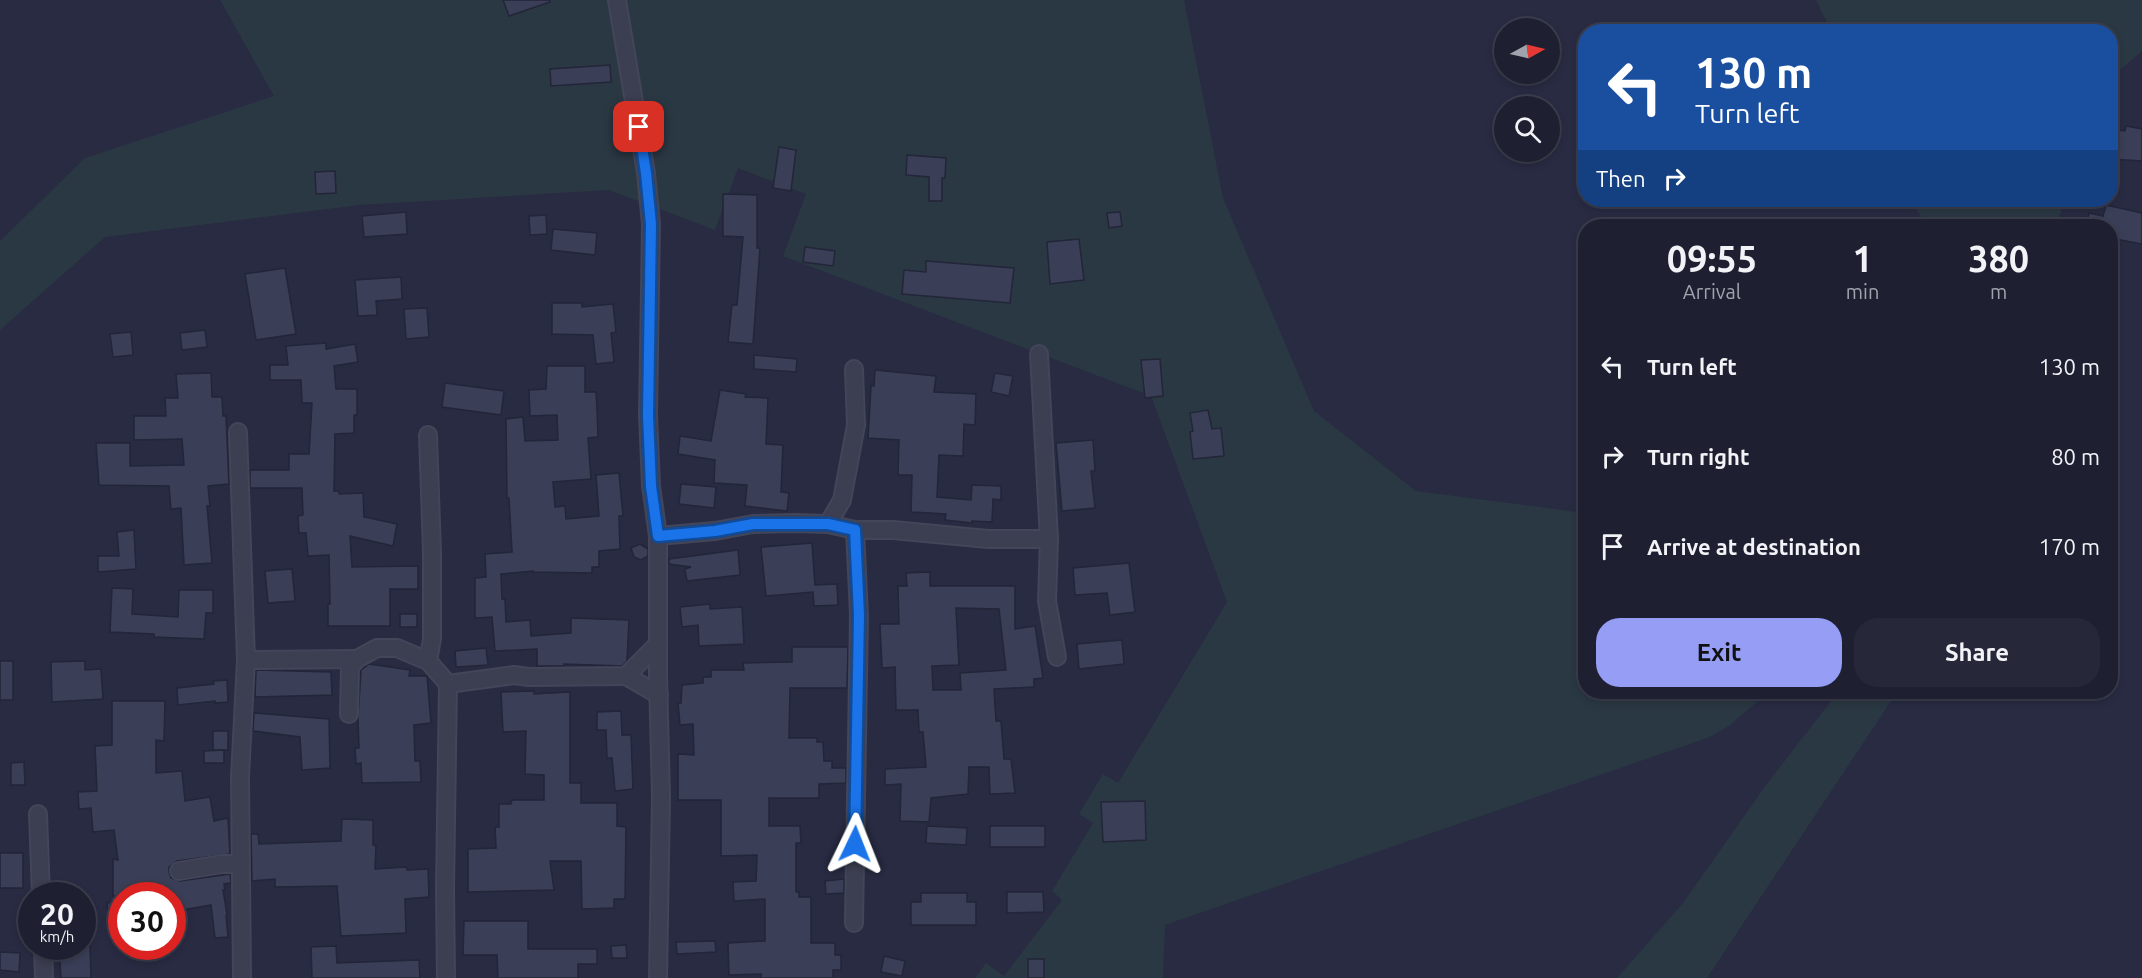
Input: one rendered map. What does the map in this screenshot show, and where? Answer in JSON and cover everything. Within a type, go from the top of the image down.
[{"type":"street","points":[[617,0],[646,173],[651,224],[648,415],[651,486],[658,536],[661,797],[658,978]]},
{"type":"street","points":[[1040,354],[1049,539],[1047,601],[1057,657]]},
{"type":"street","points":[[828,524],[842,500],[855,435],[854,369]]},
{"type":"street","points":[[238,432],[246,660],[240,777],[242,978]]},
{"type":"street","points":[[428,435],[432,639],[428,661]]},
{"type":"street","points":[[658,536],[715,531],[753,524],[828,524],[855,530],[893,530],[988,539],[1049,539]]},
{"type":"street","points":[[854,923],[859,625],[855,530]]},
{"type":"street","points":[[626,676],[658,644]]},
{"type":"street","points":[[349,714],[350,667],[357,659],[377,648],[397,648],[428,661],[448,684],[446,978]]},
{"type":"street","points":[[246,660],[357,659]]},
{"type":"street","points":[[448,684],[514,675],[529,677],[626,676],[659,695]]},
{"type":"street","points":[[38,814],[40,882]]},
{"type":"street","points":[[179,871],[222,864],[240,864]]},
{"type":"street","points":[[43,960],[44,978]]},
{"type":"shaded area","points":[[220,0],[1184,0],[1223,198],[1314,411],[1416,491],[1578,512],[1578,699],[1760,699],[1729,726],[1710,737],[1165,925],[1163,978],[975,978],[986,963],[1004,976],[1062,900],[1052,891],[1093,823],[1079,814],[1103,774],[1118,783],[1227,602],[1151,396],[783,256],[806,194],[738,168],[715,230],[609,190],[360,205],[105,237],[0,330],[0,241],[85,158],[274,96]]},
{"type":"shaded area","points":[[1816,0],[2142,0],[2142,51],[2118,72],[2118,24],[1828,24]]},
{"type":"shaded area","points":[[1916,207],[2062,207],[2059,219],[1922,219]]},
{"type":"shaded area","points":[[1833,699],[1892,699],[1707,978],[1617,978],[1683,903],[1766,785]]},
{"type":"building","points":[[503,0],[549,0],[550,2],[509,16]]},
{"type":"building","points":[[610,65],[611,82],[551,86],[550,69]]},
{"type":"building","points":[[2126,126],[2142,129],[2142,161],[2118,160],[2118,130],[2125,131]]},
{"type":"building","points":[[779,147],[796,150],[791,191],[773,188]]},
{"type":"building","points":[[907,155],[946,158],[945,178],[942,178],[942,201],[929,201],[929,177],[906,175]]},
{"type":"building","points":[[335,171],[336,193],[316,194],[315,172]]},
{"type":"building","points":[[723,194],[757,195],[757,248],[760,248],[753,344],[728,342],[732,305],[737,305],[743,237],[723,236]]},
{"type":"building","points":[[2105,207],[2142,213],[2142,244],[2118,240],[2118,219],[2088,219],[2089,213],[2103,216]]},
{"type":"building","points":[[406,212],[407,234],[364,237],[362,216]]},
{"type":"building","points":[[1120,212],[1122,226],[1109,228],[1107,213]]},
{"type":"building","points":[[546,215],[547,234],[530,235],[529,216]]},
{"type":"building","points":[[553,229],[597,233],[595,255],[551,250]]},
{"type":"building","points":[[1079,239],[1084,280],[1050,284],[1047,242]]},
{"type":"building","points":[[805,247],[835,251],[833,266],[803,262]]},
{"type":"building","points":[[926,261],[1014,268],[1010,303],[902,294],[904,270],[926,272]]},
{"type":"building","points":[[285,268],[296,334],[256,340],[245,274]]},
{"type":"building","points":[[401,277],[402,299],[376,301],[377,315],[358,316],[355,280]]},
{"type":"building","points":[[552,303],[582,303],[582,307],[613,304],[616,332],[611,333],[614,362],[596,364],[593,335],[552,334]]},
{"type":"building","points":[[427,308],[429,337],[406,339],[404,309]]},
{"type":"building","points":[[205,330],[207,347],[182,350],[180,333]]},
{"type":"building","points":[[131,332],[133,355],[113,357],[110,334]]},
{"type":"building","points":[[326,343],[326,349],[355,344],[358,362],[334,366],[336,389],[357,389],[357,415],[354,415],[354,433],[335,434],[334,491],[339,491],[339,494],[363,493],[364,517],[397,524],[393,546],[350,536],[352,567],[418,566],[418,589],[390,589],[390,626],[328,626],[329,555],[308,556],[306,533],[299,533],[298,516],[303,515],[302,488],[250,488],[250,470],[289,470],[289,454],[309,454],[312,403],[302,403],[301,380],[270,380],[270,365],[288,365],[286,346]]},
{"type":"building","points":[[754,355],[797,359],[796,372],[754,369]]},
{"type":"building","points":[[1160,359],[1163,396],[1145,398],[1141,360]]},
{"type":"building","points":[[547,366],[585,366],[585,392],[596,392],[597,409],[598,437],[588,438],[591,479],[553,482],[555,507],[565,506],[566,519],[599,516],[596,475],[619,473],[623,516],[619,516],[620,549],[599,551],[599,567],[592,567],[592,573],[533,571],[501,574],[506,622],[530,620],[531,636],[571,633],[571,618],[629,620],[627,661],[622,666],[564,664],[564,666],[537,666],[537,649],[495,651],[492,617],[475,618],[475,578],[486,577],[485,554],[512,552],[509,498],[507,498],[506,419],[523,417],[525,441],[558,440],[557,415],[530,416],[529,390],[546,389]]},
{"type":"building","points":[[875,370],[936,376],[934,392],[976,394],[975,425],[964,424],[963,456],[939,455],[937,497],[971,500],[972,485],[1001,486],[1001,500],[993,499],[992,522],[972,521],[972,523],[945,520],[946,514],[911,512],[912,475],[898,475],[899,440],[868,438],[871,386],[874,386]]},
{"type":"building","points":[[211,373],[212,397],[222,397],[223,416],[226,416],[229,484],[208,486],[210,506],[207,506],[212,563],[184,565],[181,508],[171,509],[169,486],[99,485],[96,443],[130,443],[130,466],[184,465],[182,439],[134,440],[134,416],[166,416],[165,398],[178,398],[176,374]]},
{"type":"building","points":[[995,373],[1013,376],[1009,396],[991,392]]},
{"type":"building","points":[[445,383],[504,391],[501,415],[442,407]]},
{"type":"building","points":[[720,390],[746,394],[745,397],[768,398],[766,444],[783,445],[781,492],[789,493],[787,511],[745,506],[747,485],[714,483],[715,460],[678,454],[680,436],[711,441]]},
{"type":"building","points":[[1208,410],[1212,429],[1221,428],[1224,456],[1193,459],[1190,432],[1193,431],[1190,413]]},
{"type":"building","points":[[1093,440],[1095,471],[1091,471],[1095,508],[1062,511],[1056,443]]},
{"type":"building","points":[[681,484],[716,487],[714,508],[679,504]]},
{"type":"building","points":[[134,530],[136,569],[98,572],[98,556],[119,556],[117,532]]},
{"type":"building","points":[[812,543],[815,585],[837,584],[838,605],[814,606],[813,592],[766,596],[761,547]]},
{"type":"building","points":[[640,544],[648,549],[648,556],[641,560],[634,557],[631,548]]},
{"type":"building","points":[[738,550],[740,575],[687,581],[685,569],[691,567],[669,564],[669,559]]},
{"type":"building","points":[[1129,563],[1135,612],[1110,615],[1107,593],[1075,595],[1073,568]]},
{"type":"building","points":[[292,569],[295,601],[268,603],[265,571]]},
{"type":"building","points":[[930,572],[930,586],[1015,586],[1015,629],[1035,626],[1043,678],[1034,679],[1034,687],[994,689],[996,721],[1001,721],[1004,759],[1011,759],[1015,793],[990,794],[989,767],[969,767],[968,794],[931,798],[929,822],[900,821],[901,784],[885,785],[885,769],[926,767],[923,732],[919,732],[918,710],[896,710],[895,667],[882,668],[880,624],[899,624],[898,586],[907,586],[906,573]],"holes":[[[956,608],[999,609],[1006,670],[960,673],[961,690],[933,690],[932,666],[959,665]]]},
{"type":"building","points":[[112,588],[133,589],[132,614],[178,617],[179,590],[213,590],[213,613],[206,613],[204,639],[110,632]]},
{"type":"building","points":[[710,604],[710,609],[742,607],[744,644],[699,646],[698,625],[682,627],[680,607]]},
{"type":"building","points":[[400,614],[417,614],[417,627],[400,627]]},
{"type":"building","points":[[1122,640],[1124,664],[1079,669],[1077,644]]},
{"type":"building","points":[[792,647],[848,647],[847,688],[790,688],[789,738],[817,738],[817,742],[823,742],[824,761],[832,761],[832,768],[846,768],[846,783],[819,784],[819,798],[769,798],[769,826],[800,826],[801,843],[796,843],[796,892],[799,892],[799,897],[811,897],[811,943],[835,943],[835,955],[841,955],[841,970],[833,970],[833,978],[761,978],[761,974],[729,975],[728,943],[765,941],[765,899],[734,901],[733,882],[756,881],[757,855],[721,856],[721,800],[678,800],[678,754],[694,755],[693,724],[680,725],[678,703],[681,703],[682,685],[703,683],[703,677],[711,677],[711,670],[744,670],[743,663],[792,662]]},
{"type":"building","points":[[486,648],[488,665],[456,667],[455,651]]},
{"type":"building","points":[[0,661],[13,661],[13,700],[0,700]]},
{"type":"building","points":[[85,661],[85,670],[101,669],[103,699],[52,702],[51,662]]},
{"type":"building","points":[[369,664],[410,670],[409,676],[427,676],[431,723],[414,725],[415,761],[420,761],[421,782],[362,783],[361,763],[356,764],[355,748],[359,748],[361,670]]},
{"type":"building","points":[[256,670],[331,672],[332,695],[255,697]]},
{"type":"building","points":[[227,680],[228,702],[178,705],[177,688],[214,684],[213,681]]},
{"type":"building","points":[[534,691],[534,694],[570,692],[570,783],[581,783],[581,803],[617,803],[617,826],[626,827],[625,899],[614,899],[614,908],[582,909],[581,861],[550,861],[554,890],[468,892],[468,849],[496,848],[495,827],[499,827],[499,804],[511,804],[512,800],[544,800],[544,775],[525,774],[526,731],[503,732],[501,692]]},
{"type":"building","points":[[112,701],[165,701],[164,741],[156,740],[156,773],[182,771],[185,801],[210,797],[214,821],[228,818],[230,854],[177,861],[169,867],[169,872],[171,878],[180,881],[230,874],[231,883],[224,884],[225,890],[223,890],[228,937],[215,938],[211,905],[186,909],[186,882],[113,882],[113,859],[118,860],[114,830],[93,832],[91,808],[79,809],[78,792],[97,791],[95,746],[112,745]]},
{"type":"building","points":[[621,711],[622,735],[631,735],[633,789],[615,791],[612,758],[607,758],[606,730],[597,730],[597,712]]},
{"type":"building","points":[[254,713],[329,719],[330,768],[302,770],[300,737],[253,731]]},
{"type":"building","points":[[213,731],[228,731],[228,750],[213,750]]},
{"type":"building","points":[[224,750],[224,763],[204,763],[204,751]]},
{"type":"building","points":[[24,762],[25,785],[11,785],[11,763]]},
{"type":"building","points":[[1145,801],[1146,840],[1103,842],[1101,802]]},
{"type":"building","points":[[342,819],[373,820],[373,845],[376,846],[375,869],[406,867],[407,870],[428,869],[429,897],[405,899],[406,933],[341,936],[337,886],[275,887],[275,879],[252,881],[251,834],[258,834],[259,844],[341,841]]},
{"type":"building","points":[[927,826],[967,828],[966,845],[926,843]]},
{"type":"building","points":[[990,826],[1045,826],[1045,847],[990,847]]},
{"type":"building","points":[[0,853],[23,853],[23,882],[18,882],[18,888],[0,888]]},
{"type":"building","points":[[844,879],[844,893],[826,894],[825,881]]},
{"type":"building","points":[[1007,892],[1043,892],[1044,912],[1007,913]]},
{"type":"building","points":[[921,893],[967,893],[967,902],[976,902],[976,925],[911,925],[911,902],[921,902]]},
{"type":"building","points":[[464,921],[528,921],[528,949],[597,949],[597,964],[578,964],[578,978],[498,978],[497,955],[463,955]]},
{"type":"building","points":[[715,941],[716,952],[677,954],[676,942]]},
{"type":"building","points":[[626,945],[627,958],[612,958],[611,946]]},
{"type":"building","points":[[336,946],[337,963],[419,960],[420,978],[312,978],[311,947]]},
{"type":"building","points":[[0,952],[18,953],[19,972],[0,970]]},
{"type":"building","points":[[884,956],[905,961],[902,976],[881,972]]},
{"type":"building","points":[[1028,959],[1044,959],[1044,978],[1028,978]]},
{"type":"building","points":[[60,960],[90,960],[91,978],[61,978]]},
{"type":"route","points":[[639,127],[651,224],[648,415],[651,486],[658,536],[715,531],[753,524],[828,524],[855,530],[859,675],[855,844]]}]
